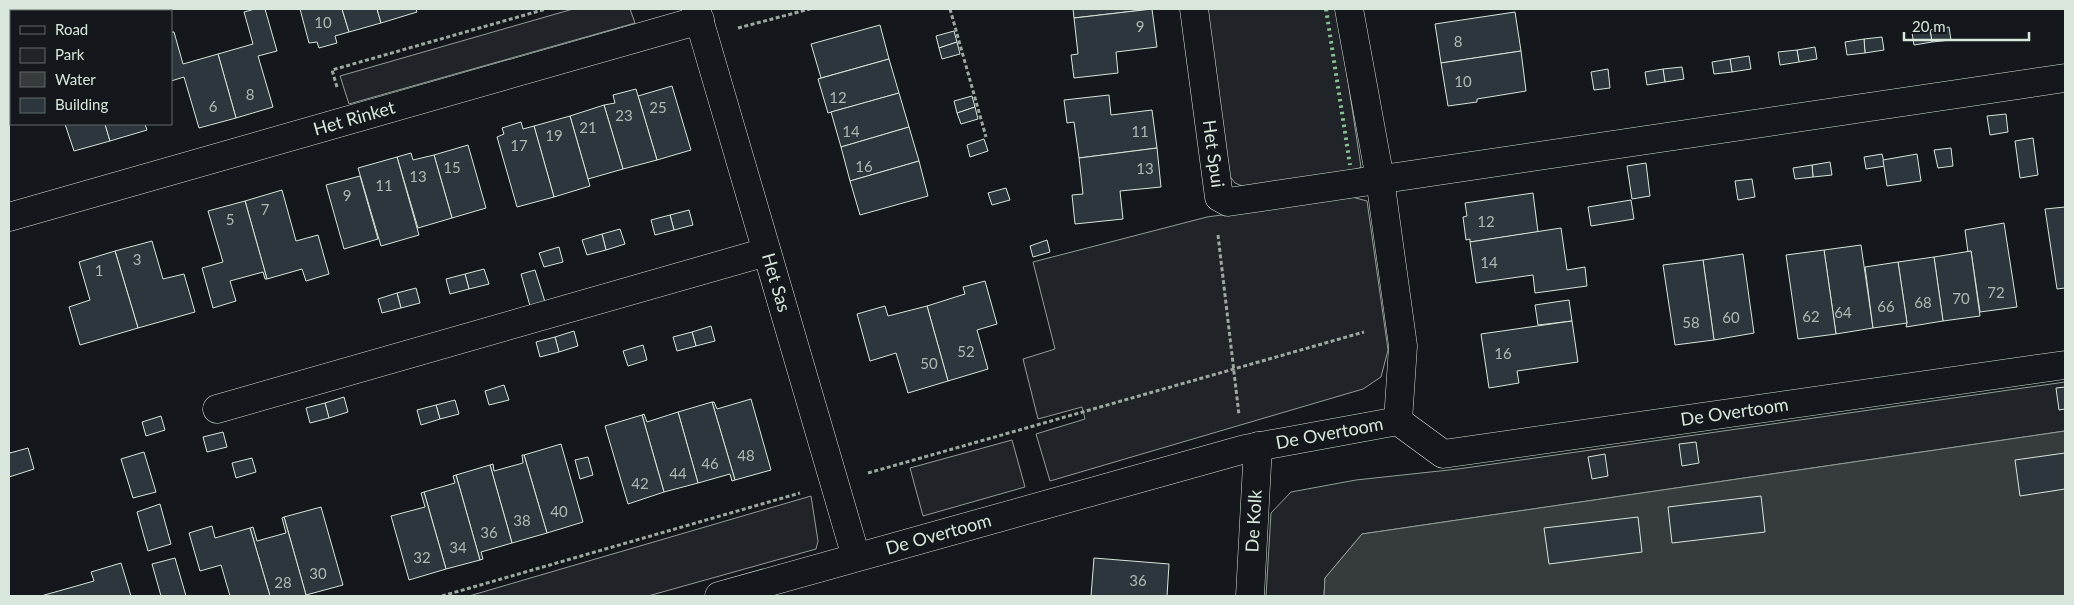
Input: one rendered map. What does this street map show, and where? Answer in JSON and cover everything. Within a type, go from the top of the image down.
[{"type":"street","name":"Het Spui","points":[[1194,9],[1219,197],[1228,202],[2065,78]]},
{"type":"street","points":[[1350,9],[1380,179],[1403,346],[1398,421]]},
{"type":"street","name":"Het Rinket","points":[[9,217],[701,22]]},
{"type":"street","name":"Het Sas","points":[[701,22],[766,252],[856,557]]},
{"type":"street","points":[[217,409],[766,252]]},
{"type":"street","name":"De Overtoom","points":[[719,596],[1252,447],[1398,421],[1443,454],[2065,365]]},
{"type":"street","name":"De Kolk","points":[[1250,596],[1252,447]]},
{"type":"path","points":[[346,121],[332,70],[546,9]]},
{"type":"path","points":[[701,22],[810,9]]},
{"type":"path","points":[[950,9],[986,137]]},
{"type":"path","points":[[1219,197],[1216,221],[1240,424],[1252,447]]},
{"type":"path","points":[[442,596],[1400,323]]},
{"type":"green space","points":[[573,9],[630,9],[635,23],[349,104],[340,76]]},
{"type":"green space","points":[[1206,9],[1337,9],[1361,167],[1344,176],[1249,189],[1235,183],[1226,171]]},
{"type":"green space","points":[[1352,197],[1367,201],[1388,350],[1381,377],[1363,389],[1050,481],[1036,434],[1085,419],[1082,407],[1038,419],[1023,359],[1055,349],[1033,262],[1207,217]]},
{"type":"green space","points":[[2065,382],[2065,431],[1362,534],[1325,578],[1324,596],[1266,596],[1271,513],[1291,492],[1356,480],[1458,469]]},
{"type":"green space","points":[[1012,440],[1025,487],[923,516],[910,468]]},
{"type":"green space","points":[[811,496],[818,541],[816,549],[648,596],[469,596]]},
{"type":"water","points":[[2065,431],[2065,596],[1324,596],[1325,578],[1362,534]]},
{"type":"building","points":[[265,9],[277,51],[258,56],[273,107],[236,118],[218,54],[253,44],[244,12]]},
{"type":"building","points":[[300,9],[342,9],[349,32],[335,36],[337,43],[319,48],[317,42],[309,43]]},
{"type":"building","points":[[342,9],[377,9],[381,23],[349,32]]},
{"type":"building","points":[[377,9],[416,9],[417,12],[381,23]]},
{"type":"building","points":[[1073,9],[1152,9],[1074,18]]},
{"type":"building","points":[[1152,9],[1157,47],[1116,52],[1118,73],[1074,78],[1071,55],[1078,54],[1074,18]]},
{"type":"building","points":[[1515,12],[1521,51],[1441,63],[1435,24]]},
{"type":"building","points":[[880,25],[889,59],[821,78],[811,44]]},
{"type":"building","points":[[1949,27],[1951,40],[1932,42],[1930,30]]},
{"type":"building","points":[[1930,30],[1932,42],[1914,45],[1912,33]]},
{"type":"building","points":[[954,31],[957,42],[939,48],[936,36]]},
{"type":"building","points":[[172,32],[174,32],[183,64],[218,54],[236,118],[199,128],[184,77],[172,81]]},
{"type":"building","points":[[1882,37],[1884,50],[1865,53],[1864,39]]},
{"type":"building","points":[[1864,39],[1865,53],[1847,55],[1845,42]]},
{"type":"building","points":[[957,42],[960,54],[942,59],[939,48]]},
{"type":"building","points":[[1815,47],[1817,59],[1799,62],[1797,50]]},
{"type":"building","points":[[1797,50],[1799,62],[1780,65],[1778,52]]},
{"type":"building","points":[[1521,51],[1526,91],[1477,99],[1477,102],[1448,106],[1441,63]]},
{"type":"building","points":[[1749,56],[1751,69],[1732,72],[1730,59]]},
{"type":"building","points":[[889,59],[899,93],[828,113],[818,79]]},
{"type":"building","points":[[1730,59],[1732,72],[1714,74],[1712,62]]},
{"type":"building","points":[[1682,67],[1684,79],[1665,82],[1663,69]]},
{"type":"building","points":[[1608,69],[1610,88],[1594,90],[1591,72]]},
{"type":"building","points":[[1663,69],[1665,82],[1647,85],[1645,72]]},
{"type":"building","points":[[672,86],[691,150],[657,160],[638,96]]},
{"type":"building","points":[[636,89],[657,160],[623,169],[604,105],[615,103],[613,95]]},
{"type":"building","points":[[899,93],[909,127],[841,147],[831,112]]},
{"type":"building","points":[[1109,95],[1111,115],[1152,110],[1157,148],[1079,158],[1074,122],[1067,123],[1064,100]]},
{"type":"building","points":[[972,96],[975,107],[957,113],[954,101]]},
{"type":"building","points":[[604,105],[623,169],[588,179],[570,116]]},
{"type":"building","points":[[975,107],[978,119],[961,124],[957,113]]},
{"type":"building","points":[[2006,114],[2008,132],[1990,135],[1987,116]]},
{"type":"building","points":[[570,116],[590,186],[554,197],[534,126]]},
{"type":"building","points":[[521,122],[523,129],[534,126],[554,197],[517,207],[497,137],[504,134],[502,128]]},
{"type":"building","points":[[65,125],[105,125],[110,141],[74,151]]},
{"type":"building","points":[[105,125],[145,125],[147,130],[110,141]]},
{"type":"building","points":[[909,127],[919,161],[850,181],[841,147]]},
{"type":"building","points":[[2033,138],[2038,175],[2020,178],[2015,141]]},
{"type":"building","points":[[984,139],[988,151],[970,157],[967,145]]},
{"type":"building","points":[[468,145],[486,208],[452,218],[434,155]]},
{"type":"building","points":[[1157,148],[1161,187],[1120,191],[1123,219],[1075,224],[1072,195],[1083,194],[1079,158]]},
{"type":"building","points":[[1951,148],[1953,166],[1938,168],[1934,150]]},
{"type":"building","points":[[411,153],[413,160],[434,155],[452,218],[418,228],[397,157]]},
{"type":"building","points":[[1882,154],[1885,166],[1866,169],[1864,157]]},
{"type":"building","points":[[1917,154],[1921,181],[1887,186],[1883,160]]},
{"type":"building","points":[[397,157],[419,235],[381,246],[358,168]]},
{"type":"building","points":[[919,161],[928,196],[860,215],[850,181]]},
{"type":"building","points":[[1830,162],[1832,175],[1813,177],[1812,165]]},
{"type":"building","points":[[1646,163],[1650,196],[1632,199],[1627,166]]},
{"type":"building","points":[[1812,165],[1813,177],[1795,179],[1793,168]]},
{"type":"building","points":[[360,176],[378,239],[344,249],[326,185]]},
{"type":"building","points":[[1752,179],[1755,197],[1738,200],[1735,181]]},
{"type":"building","points":[[1006,188],[1010,200],[992,205],[988,193]]},
{"type":"building","points":[[282,190],[296,241],[318,235],[329,274],[306,281],[302,269],[267,279],[245,201]]},
{"type":"building","points":[[1533,193],[1538,232],[1470,242],[1470,239],[1466,240],[1463,217],[1467,216],[1465,203]]},
{"type":"building","points":[[1631,200],[1634,219],[1591,226],[1588,207]]},
{"type":"building","points":[[245,201],[267,279],[265,279],[263,272],[230,281],[236,301],[213,308],[202,268],[223,262],[208,211]]},
{"type":"building","points":[[2065,207],[2065,288],[2057,289],[2045,209]]},
{"type":"building","points":[[689,210],[693,225],[674,230],[670,215]]},
{"type":"building","points":[[670,215],[674,230],[655,235],[651,220]]},
{"type":"building","points":[[2004,223],[2017,307],[1980,312],[1971,251],[1968,252],[1965,230]]},
{"type":"building","points":[[1561,228],[1567,270],[1585,267],[1587,286],[1535,293],[1533,275],[1476,283],[1470,242]]},
{"type":"building","points":[[620,229],[625,244],[606,250],[602,234]]},
{"type":"building","points":[[602,234],[606,250],[587,255],[582,240]]},
{"type":"building","points":[[1047,240],[1050,252],[1033,257],[1030,246]]},
{"type":"building","points":[[152,241],[163,279],[184,274],[195,312],[138,328],[115,251]]},
{"type":"building","points":[[1861,245],[1873,328],[1836,334],[1824,250]]},
{"type":"building","points":[[559,247],[563,262],[544,267],[539,253]]},
{"type":"building","points":[[1824,250],[1836,334],[1798,339],[1786,255]]},
{"type":"building","points":[[115,251],[138,328],[80,345],[69,307],[90,300],[79,262]]},
{"type":"building","points":[[1971,251],[1980,316],[1943,321],[1934,257]]},
{"type":"building","points":[[1743,254],[1754,333],[1714,340],[1703,260]]},
{"type":"building","points":[[1934,257],[1943,321],[1906,327],[1898,262]]},
{"type":"building","points":[[1703,260],[1714,340],[1675,345],[1663,265]]},
{"type":"building","points":[[1898,262],[1907,323],[1873,328],[1865,267]]},
{"type":"building","points":[[484,269],[489,284],[469,289],[465,274]]},
{"type":"building","points":[[535,270],[545,302],[530,306],[521,274]]},
{"type":"building","points":[[465,274],[469,289],[450,294],[446,279]]},
{"type":"building","points":[[985,281],[997,324],[977,330],[988,369],[948,381],[927,306],[965,294],[963,287]]},
{"type":"building","points":[[416,288],[420,303],[401,308],[397,293]]},
{"type":"building","points":[[397,293],[401,308],[382,313],[378,299]]},
{"type":"building","points":[[1569,300],[1572,321],[1538,325],[1535,305]]},
{"type":"building","points":[[885,306],[888,316],[927,306],[948,381],[908,393],[896,353],[870,361],[857,314]]},
{"type":"building","points":[[1572,321],[1578,362],[1517,371],[1519,383],[1489,388],[1481,334]]},
{"type":"building","points":[[711,326],[715,341],[696,346],[692,332]]},
{"type":"building","points":[[574,331],[578,346],[559,352],[555,337]]},
{"type":"building","points":[[692,332],[696,346],[677,351],[673,337]]},
{"type":"building","points":[[555,337],[559,352],[540,357],[536,342]]},
{"type":"building","points":[[643,345],[647,360],[628,366],[623,351]]},
{"type":"building","points":[[504,385],[509,400],[489,405],[485,391]]},
{"type":"building","points":[[2065,387],[2065,409],[2059,410],[2056,388]]},
{"type":"building","points":[[344,397],[348,412],[329,418],[325,403]]},
{"type":"building","points":[[751,399],[771,470],[735,480],[712,402],[714,402],[717,409]]},
{"type":"building","points":[[455,400],[459,414],[440,419],[436,405]]},
{"type":"building","points":[[712,402],[735,480],[732,481],[730,474],[698,483],[678,412]]},
{"type":"building","points":[[325,403],[329,418],[310,423],[306,408]]},
{"type":"building","points":[[436,405],[440,419],[421,425],[417,410]]},
{"type":"building","points":[[678,412],[698,483],[664,492],[642,415],[644,414],[647,422]]},
{"type":"building","points":[[642,415],[664,492],[628,504],[605,426]]},
{"type":"building","points":[[161,416],[165,430],[146,436],[142,422]]},
{"type":"building","points":[[223,432],[227,447],[207,452],[203,437]]},
{"type":"building","points":[[1696,442],[1699,463],[1682,466],[1679,444]]},
{"type":"building","points":[[561,444],[583,522],[547,533],[524,455]]},
{"type":"building","points":[[28,448],[34,469],[9,477],[9,450],[10,453]]},
{"type":"building","points":[[144,452],[156,492],[133,498],[121,459]]},
{"type":"building","points":[[2065,453],[2065,489],[2020,496],[2015,460]]},
{"type":"building","points":[[1605,454],[1608,476],[1592,479],[1588,457]]},
{"type":"building","points":[[522,455],[524,455],[547,533],[512,543],[490,465],[493,464],[494,471],[523,463]]},
{"type":"building","points":[[588,457],[593,475],[580,479],[575,460]]},
{"type":"building","points":[[252,458],[256,472],[236,478],[232,463]]},
{"type":"building","points":[[490,465],[512,543],[481,552],[483,559],[480,560],[456,475]]},
{"type":"building","points":[[456,475],[480,560],[446,569],[424,492],[455,483],[453,476]]},
{"type":"building","points":[[424,492],[446,569],[409,580],[391,516],[425,507],[421,493]]},
{"type":"building","points":[[1761,496],[1765,532],[1672,543],[1668,507]]},
{"type":"building","points":[[160,504],[171,544],[148,551],[137,512]]},
{"type":"building","points":[[321,507],[343,585],[306,595],[284,517]]},
{"type":"building","points":[[284,517],[306,595],[303,596],[270,596],[250,528],[253,527],[257,541],[286,533],[282,518]]},
{"type":"building","points":[[1638,517],[1642,552],[1549,564],[1544,528]]},
{"type":"building","points":[[212,526],[215,538],[250,528],[270,596],[230,596],[221,565],[200,571],[189,533]]},
{"type":"building","points":[[175,558],[186,596],[161,596],[152,564]]},
{"type":"building","points":[[1094,558],[1169,564],[1167,596],[1091,596]]},
{"type":"building","points":[[121,563],[131,596],[41,596],[94,581],[91,572]]},
{"type":"hedge","points":[[1326,9],[1350,165]]}]
